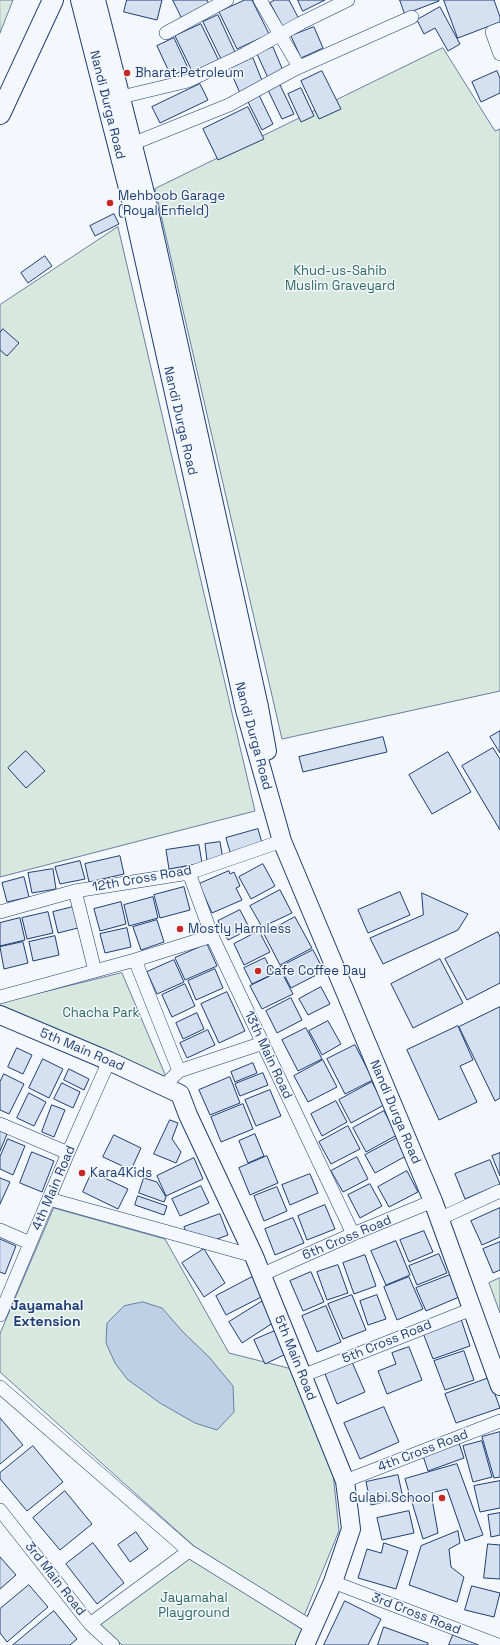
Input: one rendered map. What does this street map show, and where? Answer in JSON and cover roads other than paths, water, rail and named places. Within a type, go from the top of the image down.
[{"type":"main road","points":[[0,86],[38,0]]},
{"type":"main road","points":[[0,114],[53,0]]},
{"type":"main road","name":"Nandi Durga Road","points":[[80,0],[113,99],[132,144],[145,192],[259,707],[282,841]]},
{"type":"main road","name":"Nandi Durga Road","points":[[96,0],[132,204],[245,710],[282,841],[433,1201],[500,1386]]},
{"type":"main road","name":"5th Main Road","points":[[0,1015],[109,1061],[180,1094],[188,1115],[254,1256],[345,1481],[351,1529],[333,1582],[305,1645]]},
{"type":"street","points":[[166,33],[228,0]]},
{"type":"street","points":[[260,0],[299,67]]},
{"type":"street","points":[[113,99],[188,81],[245,54],[348,0]]},
{"type":"street","points":[[132,144],[229,105],[299,67],[412,17]]},
{"type":"street","points":[[500,29],[492,32],[500,54]]},
{"type":"street","name":"12th Cross Road","points":[[0,912],[75,891],[189,873],[282,841]]},
{"type":"street","name":"13th Main Road","points":[[189,873],[212,936],[353,1234]]},
{"type":"street","points":[[75,891],[95,971]]},
{"type":"street","points":[[0,997],[134,960],[212,936]]},
{"type":"street","points":[[134,960],[179,1071]]},
{"type":"street","points":[[164,1086],[179,1071],[263,1043]]},
{"type":"street","name":"4th Main Road","points":[[0,1315],[68,1153],[109,1061]]},
{"type":"street","points":[[0,1124],[68,1153]]},
{"type":"street","points":[[439,1219],[500,1191]]},
{"type":"street","points":[[49,1199],[254,1256]]},
{"type":"street","name":"6th Cross Road","points":[[261,1275],[353,1234],[433,1201]]},
{"type":"street","points":[[0,1230],[30,1243]]},
{"type":"street","name":"5th Cross Road","points":[[302,1376],[472,1309]]},
{"type":"street","points":[[0,1387],[189,1551],[313,1628]]},
{"type":"street","name":"4th Cross Road","points":[[345,1481],[500,1421]]},
{"type":"street","name":"3rd Main Road","points":[[2,1515],[90,1624],[113,1645]]},
{"type":"street","points":[[90,1624],[189,1551]]},
{"type":"street","name":"3rd Cross Road","points":[[333,1582],[498,1645]]},
{"type":"water","points":[[143,1302],[162,1308],[183,1332],[209,1357],[233,1386],[234,1412],[217,1430],[195,1423],[160,1403],[127,1379],[115,1363],[106,1343],[107,1323],[124,1306]]},
{"type":"place","name":"Bharat Petroleum","points":[[127,73]]},
{"type":"place","name":"Mehboob Garage (Royal Enfield)","points":[[110,203]]},
{"type":"place","name":"Mostly Harmless","points":[[180,929]]},
{"type":"place","name":"Cafe Coffee Day","points":[[258,971]]},
{"type":"place","name":"Kara4Kids","points":[[82,1173]]},
{"type":"place","name":"Gulabi School","points":[[442,1498]]},
{"type":"district","name":"Jayamahal Extension","points":[[47,1314]]},
{"type":"park label","name":"Khud-us-Sahib Muslim Graveyard","points":[[340,278]]},
{"type":"park label","name":"Chacha Park","points":[[101,1013]]},
{"type":"park label","name":"Jayamahal Playground","points":[[194,1606]]}]
